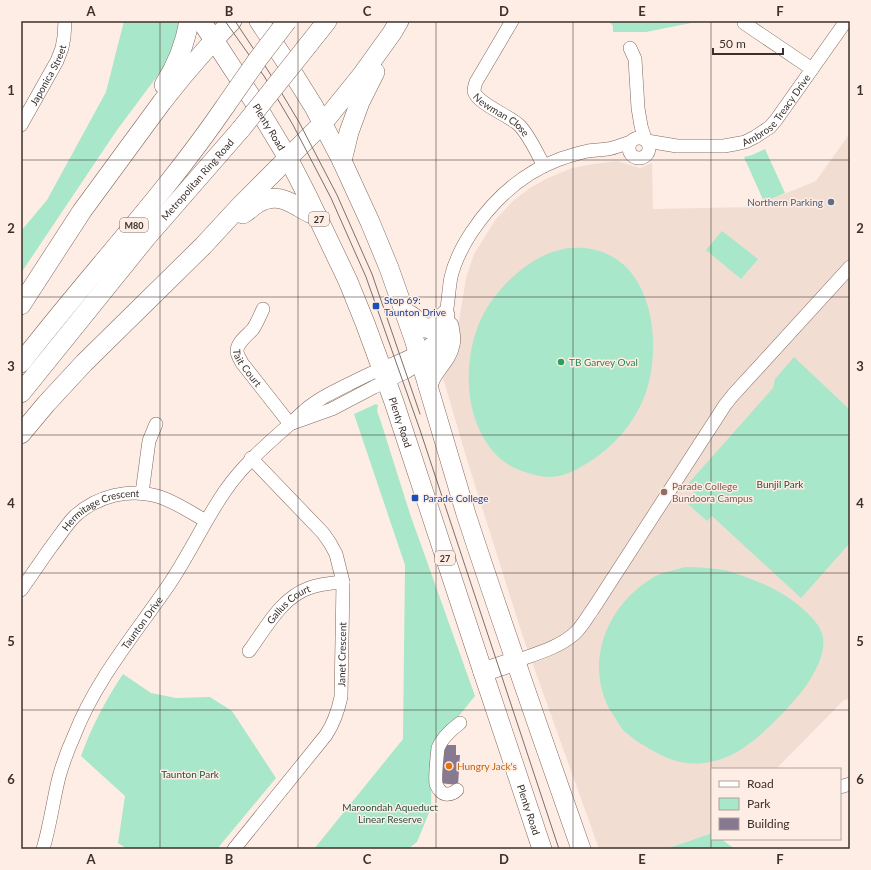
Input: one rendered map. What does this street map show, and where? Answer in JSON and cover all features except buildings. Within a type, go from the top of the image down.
[{"type":"highway","points":[[82,211],[109,160],[165,83],[174,68],[184,41],[189,21]]},
{"type":"highway","name":"Plenty Road","points":[[201,21],[210,44],[250,95],[283,163],[308,195],[348,281],[377,378],[482,672],[542,849]]},
{"type":"highway","points":[[21,305],[82,211],[162,102],[210,44],[232,21]]},
{"type":"highway","points":[[259,21],[314,108],[327,118],[342,161],[389,268],[420,357],[466,514],[582,849]]},
{"type":"highway","name":"Metropolitan Ring Road","points":[[21,363],[205,136],[287,21]]},
{"type":"highway","name":"Metropolitan Ring Road","points":[[21,394],[146,238],[241,129],[327,21]]},
{"type":"highway","points":[[21,434],[46,404],[84,363],[203,246],[239,207],[327,118],[362,76],[399,21]]},
{"type":"highway","points":[[342,161],[347,136],[360,102],[402,21]]},
{"type":"highway","points":[[203,246],[222,234],[238,218],[258,203],[269,198],[281,198],[318,217]]},
{"type":"highway","points":[[405,312],[413,317],[422,326],[430,329],[447,320],[451,340],[450,345],[446,355],[429,380],[428,386]]},
{"type":"highway","points":[[482,672],[516,661]]},
{"type":"street","name":"Japonica Street","points":[[21,125],[25,109],[57,60],[62,48],[65,21]]},
{"type":"street","name":"Newman Close","points":[[512,21],[476,82],[474,91],[482,102],[519,125],[528,137],[544,166]]},
{"type":"street","name":"Ambrose Treacy Drive","points":[[377,378],[406,372],[440,334],[447,320],[451,275],[461,249],[485,214],[514,184],[544,166],[574,154],[639,145],[724,146],[745,142],[755,138],[763,133],[776,120],[846,21]]},
{"type":"street","points":[[744,23],[812,69]]},
{"type":"street","points":[[630,48],[636,59],[639,145]]},
{"type":"street","points":[[516,661],[561,643],[575,633],[593,609],[725,405],[850,267]]},
{"type":"street","name":"Tait Court","points":[[263,309],[257,323],[243,339],[236,350],[242,363],[290,424]]},
{"type":"street","name":"Taunton Drive","points":[[43,849],[59,778],[70,745],[95,691],[108,670],[178,572],[206,521],[226,489],[251,458],[304,411],[333,392],[377,378]]},
{"type":"street","points":[[142,493],[149,440],[156,424]]},
{"type":"street","name":"Janet Crescent","points":[[234,849],[326,735],[336,717],[341,691],[343,582],[336,554],[323,533],[251,458]]},
{"type":"street","name":"Hermitage Crescent","points":[[21,590],[64,529],[76,516],[104,498],[117,494],[131,493],[142,493],[157,496],[169,500],[206,521]]},
{"type":"street","name":"Gallus Court","points":[[250,651],[276,613],[290,597],[309,587],[321,584],[343,582]]},
{"type":"street","points":[[457,790],[448,794],[441,792],[437,786],[436,775],[438,748],[460,723]]},
{"type":"shaded area","name":"Parade College Bundoora Campus","points":[[850,133],[850,699],[844,700],[777,768],[711,768],[711,833],[666,849],[599,849],[522,634],[443,378],[443,371],[455,346],[466,278],[474,254],[496,219],[513,201],[530,188],[548,178],[572,168],[617,161],[640,168],[652,163],[653,209],[752,207],[816,181]]},
{"type":"green space","points":[[124,21],[179,21],[176,51],[117,130],[21,273],[21,231],[47,200],[106,92]]},
{"type":"green space","points":[[609,21],[701,21],[646,32],[613,32],[613,26]]},
{"type":"green space","points":[[765,149],[785,193],[764,202],[744,157]]},
{"type":"green space","points":[[722,231],[758,259],[741,279],[706,250]]},
{"type":"green space","name":"TB Garvey Oval","points":[[568,248],[588,248],[612,256],[628,269],[639,285],[648,305],[652,326],[653,348],[651,369],[643,400],[632,420],[618,438],[601,454],[577,469],[556,477],[544,477],[524,472],[511,466],[502,460],[489,446],[479,430],[473,412],[469,372],[475,334],[482,317],[495,296],[512,277],[522,269],[544,256],[555,251]]},
{"type":"green space","name":"Bunjil Park","points":[[794,357],[850,410],[850,543],[801,598],[712,516],[707,521],[688,504],[697,495],[686,486],[773,388],[775,379]]},
{"type":"green space","name":"Maroondah Aqueduct Linear Reserve","points":[[376,404],[378,405],[377,411],[410,514],[475,696],[432,749],[431,808],[417,842],[408,849],[314,849],[403,739],[405,565],[354,414]]},
{"type":"green space","points":[[685,567],[726,570],[780,592],[797,604],[813,619],[821,631],[823,639],[823,647],[818,665],[798,696],[783,713],[764,732],[744,748],[724,758],[706,763],[689,763],[672,760],[643,745],[623,730],[606,702],[601,684],[599,666],[601,648],[606,631],[626,600],[654,577],[665,572]]},
{"type":"green space","name":"Taunton Park","points":[[123,674],[151,693],[176,698],[210,697],[232,711],[276,778],[217,849],[127,849],[118,843],[125,796],[81,756],[99,714]]},
{"type":"green space","points":[[711,833],[711,840],[722,840],[735,849],[666,849]]},
{"type":"tram line","points":[[225,21],[264,76],[293,125],[331,198],[366,277],[420,430],[559,849]]},
{"type":"tram line","points":[[235,21],[269,72],[299,122],[337,195],[372,274],[420,414]]},
{"type":"place","name":"Northern Parking","points":[[831,202]]},
{"type":"place","name":"Stop 69: Taunton Drive","points":[[376,306]]},
{"type":"place","name":"TB Garvey Oval","points":[[561,362]]},
{"type":"place","name":"Parade College Bundoora Campus","points":[[664,492]]},
{"type":"place","name":"Parade College","points":[[415,498]]},
{"type":"place","name":"Hungry Jack's","points":[[449,766]]}]
